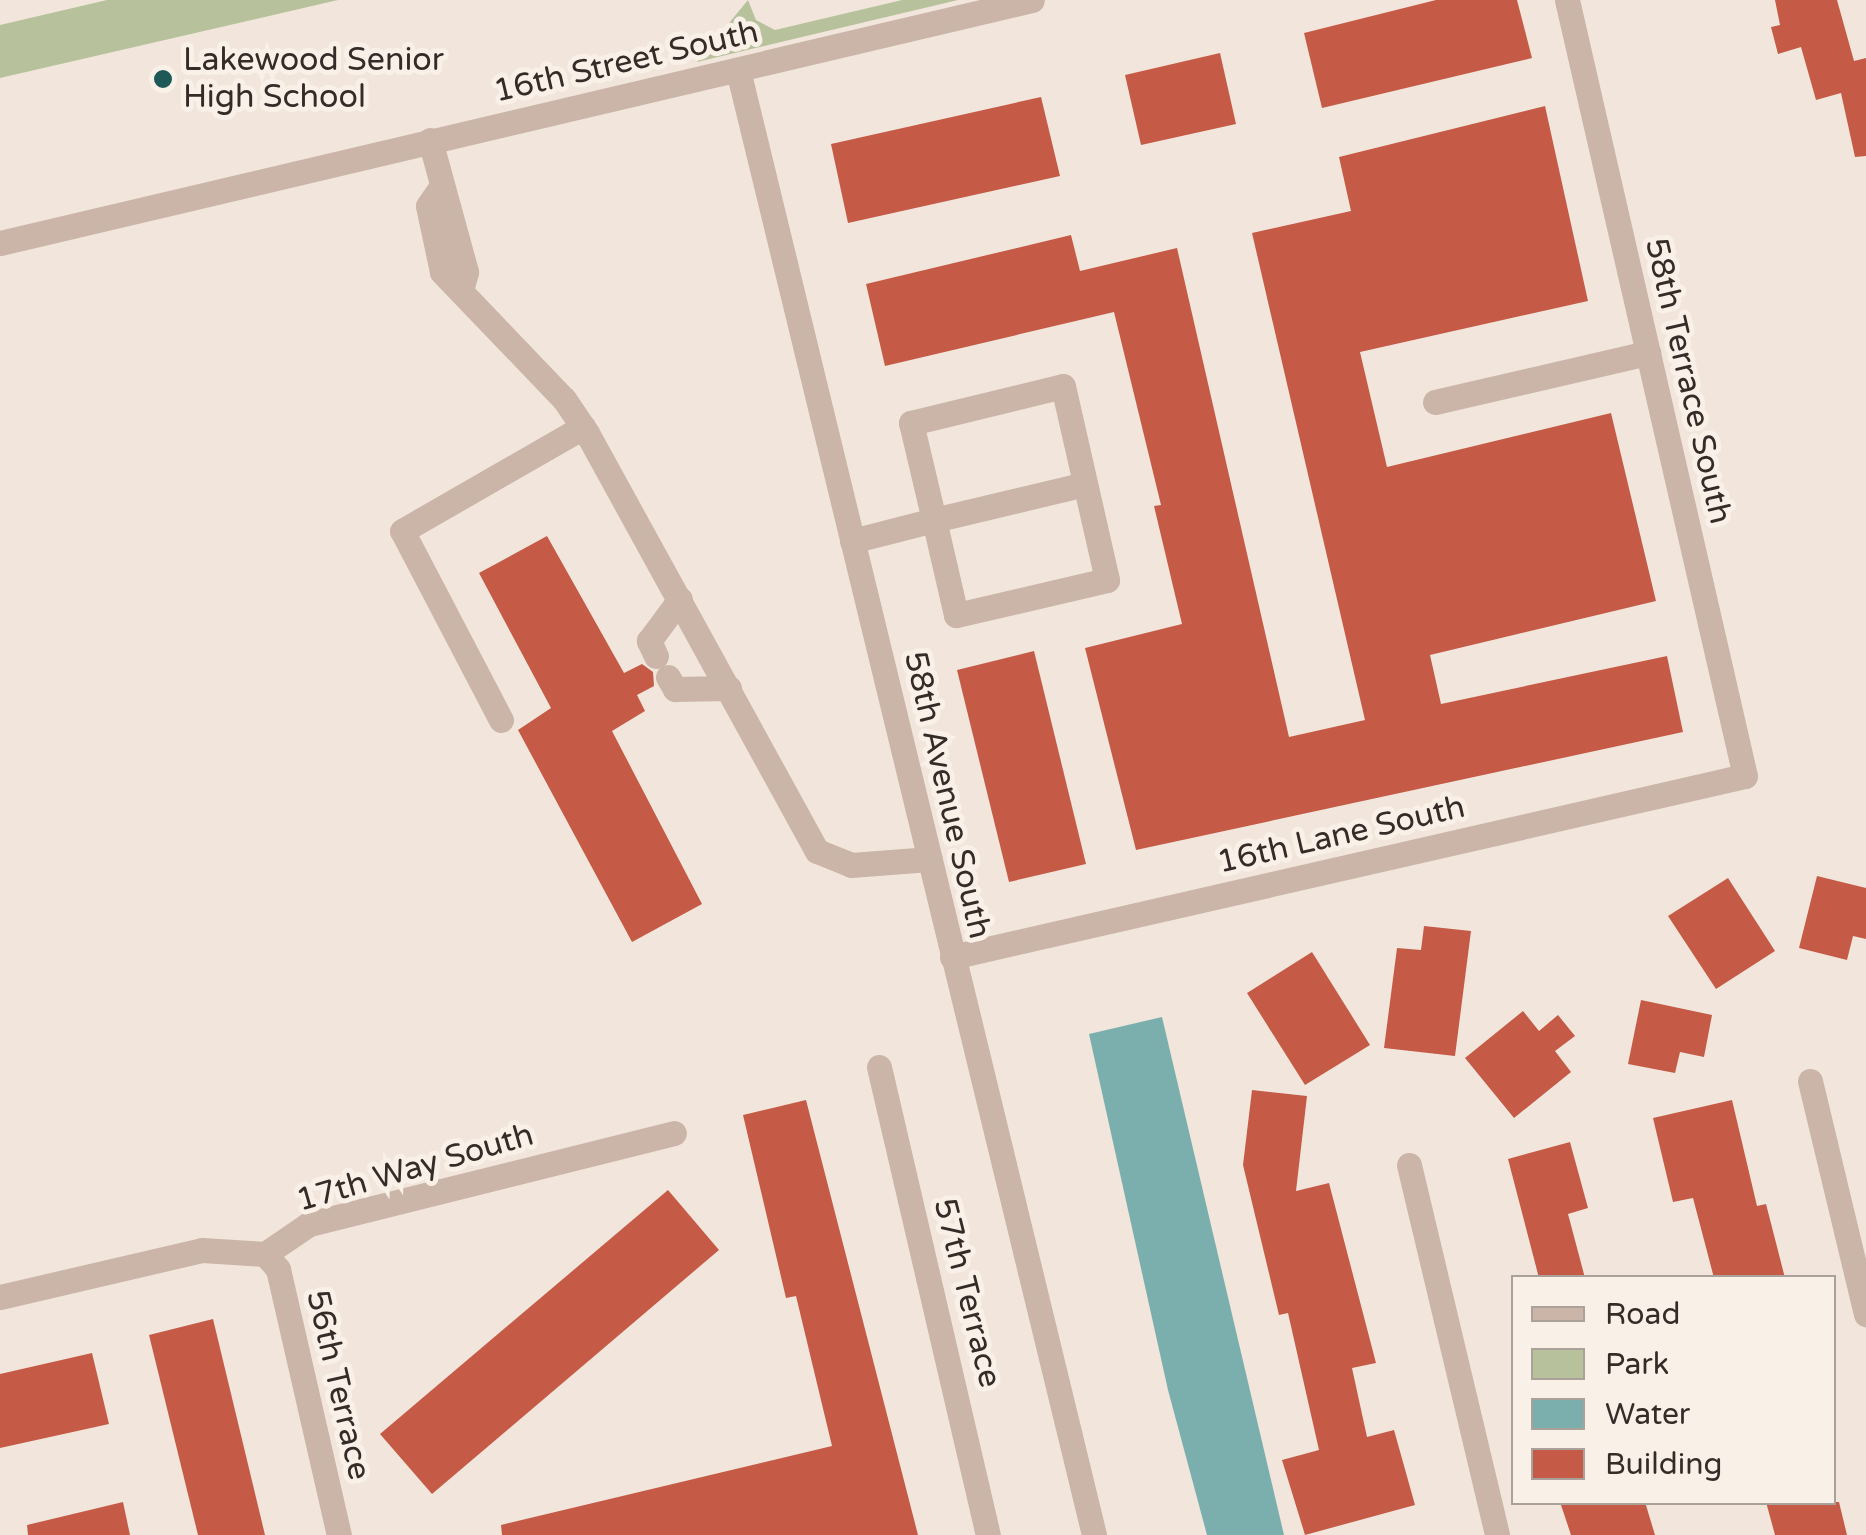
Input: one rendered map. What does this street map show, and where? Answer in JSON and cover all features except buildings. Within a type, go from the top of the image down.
[{"type":"street","name":"16th Street South","points":[[0,243],[1032,0]]},
{"type":"street","name":"58th Terrace South","points":[[1566,0],[1744,776]]},
{"type":"street","name":"58th Avenue South","points":[[738,70],[1094,1535]]},
{"type":"street","points":[[430,140],[440,190],[428,206],[442,272],[462,287],[583,427],[817,851],[851,865],[930,859]]},
{"type":"street","points":[[1435,402],[1648,354]]},
{"type":"street","points":[[1062,386],[1107,580],[956,616],[934,520],[911,422],[1062,386]]},
{"type":"street","points":[[501,720],[402,531],[583,427]]},
{"type":"street","points":[[852,540],[1085,484]]},
{"type":"street","points":[[680,600],[649,640],[662,666],[675,689],[729,688]]},
{"type":"street","name":"16th Lane South","points":[[952,957],[1744,776]]},
{"type":"street","name":"57th Terrace","points":[[879,1067],[988,1535]]},
{"type":"street","points":[[1810,1081],[1866,1314]]},
{"type":"street","name":"17th Way South","points":[[265,1254],[309,1224],[674,1133]]},
{"type":"street","points":[[1409,1164],[1497,1535]]},
{"type":"street","points":[[0,1297],[202,1250],[265,1254]]},
{"type":"street","name":"56th Terrace","points":[[265,1254],[278,1269],[339,1535]]},
{"type":"green space","points":[[107,0],[338,0],[0,78],[0,25]]},
{"type":"green space","points":[[748,0],[756,20],[775,30],[902,0],[958,0],[697,62]]},
{"type":"water","points":[[1162,1017],[1284,1535],[1207,1535],[1168,1390],[1089,1034]]},
{"type":"place","name":"Lakewood Senior High School","points":[[163,79]]}]
